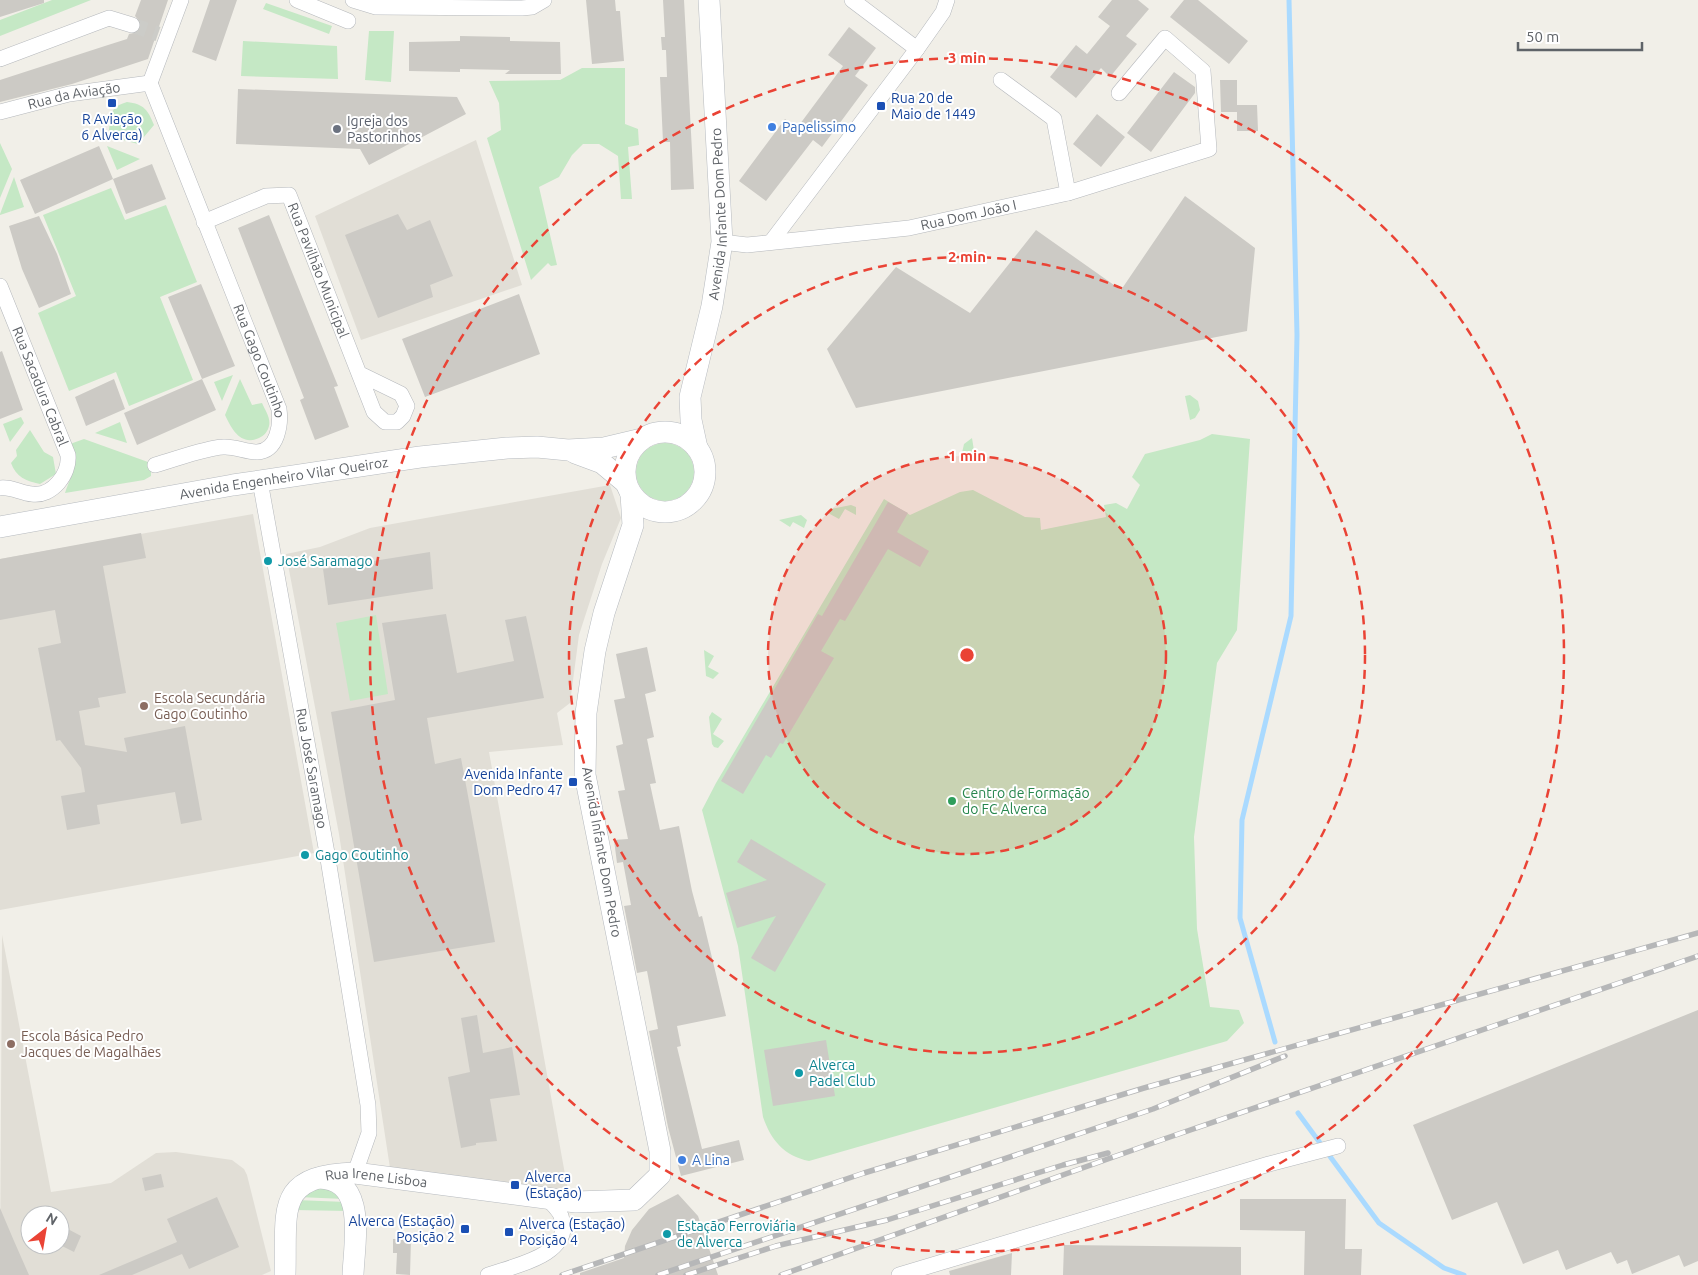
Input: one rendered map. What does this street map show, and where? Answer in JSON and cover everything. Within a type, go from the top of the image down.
[{"type":"main road","name":"Avenida Infante Dom Pedro","points":[[697,448],[691,420],[690,397],[712,306],[722,242],[709,0]]},
{"type":"main road","name":"Avenida Infante Dom Pedro","points":[[647,436],[677,416],[690,397]]},
{"type":"main road","points":[[665,432],[677,434],[688,439],[697,448],[703,459],[704,483],[692,502],[671,512],[660,512],[649,509],[629,488],[625,470],[627,458],[633,448],[647,436],[665,432]]},
{"type":"main road","name":"Avenida Engenheiro Vilar Queiroz","points":[[0,527],[260,482],[468,452],[537,447],[568,450],[612,447],[647,436]]},
{"type":"main road","name":"Avenida Engenheiro Vilar Queiroz","points":[[568,450],[602,464],[629,488]]},
{"type":"main road","name":"Avenida Infante Dom Pedro","points":[[629,488],[632,525],[594,651],[586,713],[585,775],[660,1151],[660,1175],[634,1200]]},
{"type":"main road","name":"Rua Irene Lisboa","points":[[285,1275],[288,1203],[301,1185],[314,1179],[339,1173],[356,1173],[576,1202],[634,1200]]},
{"type":"main road","points":[[353,1275],[356,1173]]},
{"type":"main road","points":[[314,1179],[329,1179],[342,1186],[352,1198],[354,1213]]},
{"type":"street","points":[[180,0],[162,36],[150,82],[204,222]]},
{"type":"street","points":[[297,0],[348,20]]},
{"type":"street","points":[[353,1],[376,7],[522,8],[532,6],[544,0]]},
{"type":"street","points":[[852,0],[917,49]]},
{"type":"street","points":[[770,242],[917,49],[943,12],[947,0]]},
{"type":"street","points":[[0,59],[109,18],[132,25]]},
{"type":"street","name":"Rua Dom João I","points":[[722,242],[747,245],[885,232],[1068,193],[1209,149],[1203,71],[1165,38],[1119,93]]},
{"type":"street","points":[[1001,80],[1054,120],[1068,193]]},
{"type":"street","name":"Rua da Aviação","points":[[0,112],[68,94],[150,82]]},
{"type":"street","name":"Rua Pavilhão Municipal","points":[[204,222],[266,196],[289,195],[360,374]]},
{"type":"street","name":"Rua Gago Coutinho","points":[[155,465],[223,447],[259,452],[272,442],[280,428],[279,409],[204,222]]},
{"type":"street","name":"Rua Sacadura Cabral","points":[[0,286],[68,455],[69,463],[62,479],[55,486],[34,495],[0,488]]},
{"type":"street","name":"Rua José Saramago","points":[[260,482],[327,853],[368,1105],[369,1133],[356,1173]]},
{"type":"street","points":[[899,1275],[1335,1146]]},
{"type":"street","points":[[488,1275],[542,1256],[553,1249],[558,1242],[563,1226],[561,1215],[547,1198]]},
{"type":"shaded area","points":[[476,140],[522,285],[361,340],[315,216]]},
{"type":"shaded area","points":[[610,485],[621,518],[602,564],[579,635],[570,703],[557,713],[563,745],[489,752],[568,1191],[390,1168],[339,834],[286,554],[320,547],[370,528]]},
{"type":"shaded area","name":"Escola Secundária Gago Coutinho","points":[[253,514],[314,853],[0,910],[0,559]]},
{"type":"shaded area","name":"Escola Básica Pedro Jacques de Magalhães","points":[[2,935],[51,1192],[111,1183],[156,1153],[176,1152],[232,1160],[244,1169],[247,1175],[271,1271],[262,1275],[0,1275]]},
{"type":"green space","points":[[52,0],[91,0],[0,36],[0,20]]},
{"type":"green space","points":[[266,3],[332,26],[329,34],[263,9]]},
{"type":"green space","points":[[369,31],[394,31],[391,82],[365,80]]},
{"type":"green space","points":[[243,41],[337,46],[338,79],[241,76]]},
{"type":"green space","points":[[582,68],[625,68],[625,124],[638,129],[639,145],[628,147],[632,199],[621,199],[618,156],[599,144],[583,144],[572,155],[559,177],[539,187],[557,265],[551,266],[548,263],[531,280],[487,138],[501,130],[499,103],[489,81],[560,80]]},
{"type":"green space","points":[[127,102],[138,104],[145,109],[154,125],[138,144],[108,136],[113,111],[120,104]]},
{"type":"green space","points":[[0,143],[12,169],[0,198]]},
{"type":"green space","points":[[107,146],[140,159],[117,170]]},
{"type":"green space","points":[[14,177],[24,207],[0,215],[0,214]]},
{"type":"green space","points":[[111,188],[125,220],[166,205],[197,282],[160,297],[193,380],[129,406],[116,372],[69,391],[38,313],[76,296],[43,215]]},
{"type":"green space","points":[[233,375],[222,401],[214,382]]},
{"type":"green space","points":[[240,379],[252,405],[262,403],[269,420],[266,433],[253,440],[247,440],[238,435],[225,415]]},
{"type":"green space","points":[[1190,395],[1198,401],[1200,410],[1195,418],[1190,420],[1185,396]]},
{"type":"green space","points":[[21,417],[24,423],[10,442],[3,424]]},
{"type":"green space","points":[[120,422],[127,443],[95,433]]},
{"type":"green space","points":[[30,430],[44,452],[53,457],[56,474],[40,484],[22,478],[11,463],[17,456],[16,450]]},
{"type":"green space","name":"Centro de Formação do FC Alverca","points":[[1212,434],[1250,439],[1237,630],[1217,663],[1194,837],[1197,929],[1210,1007],[1239,1010],[1244,1023],[1227,1041],[809,1161],[792,1155],[774,1140],[763,1117],[738,946],[702,810],[716,783],[884,499],[910,515],[960,492],[973,490],[1025,517],[1040,518],[1041,530],[1106,517],[1104,505],[1116,503],[1127,509],[1140,485],[1132,477],[1145,454],[1200,440]]},
{"type":"green space","points":[[972,438],[976,463],[967,461],[962,453],[964,444]]},
{"type":"green space","points":[[84,439],[148,462],[151,468],[151,476],[144,480],[65,493],[74,469],[74,458],[70,444]]},
{"type":"green space","points":[[665,443],[681,448],[689,456],[694,472],[689,488],[681,496],[665,501],[649,496],[641,488],[636,472],[641,456],[649,448]]},
{"type":"green space","points":[[851,505],[856,507],[856,515],[845,509],[839,519],[828,513],[831,509]]},
{"type":"green space","points":[[801,515],[807,520],[804,528],[793,522],[790,527],[779,520]]},
{"type":"green space","points":[[376,615],[388,694],[350,701],[336,623]]},
{"type":"green space","points":[[704,650],[714,656],[708,667],[719,673],[713,679],[706,676]]},
{"type":"green space","points":[[712,712],[722,719],[713,734],[724,741],[718,748],[712,744],[709,717]]},
{"type":"green space","points":[[322,1184],[345,1199],[298,1197]]},
{"type":"green space","points":[[296,1200],[346,1202],[348,1211],[294,1210]]},
{"type":"building","points":[[0,0],[44,0],[44,3],[0,17]]},
{"type":"building","points":[[141,0],[168,0],[148,59],[72,84],[0,102],[0,80],[127,39],[129,34],[138,32],[141,23],[135,16]]},
{"type":"building","points":[[210,0],[237,0],[216,61],[192,52]]},
{"type":"building","points":[[586,0],[615,0],[616,11],[620,11],[624,61],[592,64]]},
{"type":"building","points":[[663,0],[684,0],[694,189],[671,190],[670,142],[663,142],[660,77],[667,77],[666,50],[662,50],[661,37],[665,37]]},
{"type":"building","points":[[1112,0],[1138,0],[1149,9],[1126,36],[1137,44],[1110,77],[1101,68],[1076,98],[1050,77],[1076,45],[1087,54],[1110,26],[1098,17]]},
{"type":"building","points":[[1184,0],[1198,0],[1248,41],[1229,64],[1170,17]]},
{"type":"building","points":[[849,27],[876,48],[855,76],[868,85],[822,147],[813,140],[766,201],[739,181],[785,119],[797,128],[843,66],[828,55]]},
{"type":"building","points":[[460,36],[510,37],[510,41],[560,42],[561,74],[505,74],[510,70],[460,69],[460,72],[409,71],[409,42],[460,41]]},
{"type":"building","points":[[1174,72],[1195,87],[1195,93],[1151,152],[1127,133]]},
{"type":"building","points":[[1220,80],[1237,80],[1237,112],[1221,112]]},
{"type":"building","name":"Igreja dos Pastorinhos","points":[[238,89],[457,97],[466,114],[369,165],[360,149],[236,144]]},
{"type":"building","points":[[1237,105],[1257,105],[1258,131],[1237,131]]},
{"type":"building","points":[[1097,114],[1125,137],[1101,167],[1073,144]]},
{"type":"building","points":[[99,146],[113,179],[35,214],[20,180]]},
{"type":"building","points":[[152,164],[166,199],[126,214],[113,179]]},
{"type":"building","points":[[1185,196],[1255,248],[1247,331],[856,408],[827,349],[896,267],[970,313],[1036,230],[1121,290]]},
{"type":"building","points":[[398,214],[407,230],[430,220],[453,276],[430,285],[433,297],[378,318],[345,235]]},
{"type":"building","points":[[269,215],[338,386],[334,387],[349,427],[315,440],[300,400],[304,398],[238,228]]},
{"type":"building","points":[[39,216],[57,254],[71,294],[39,308],[22,269],[9,226]]},
{"type":"building","points":[[201,284],[235,366],[202,379],[168,297]]},
{"type":"building","points":[[519,294],[540,354],[425,397],[402,339]]},
{"type":"building","points":[[2,351],[23,410],[0,419],[0,352]]},
{"type":"building","points":[[114,379],[125,409],[86,426],[75,397]]},
{"type":"building","points":[[202,379],[216,410],[137,445],[124,413]]},
{"type":"building","points":[[888,502],[908,513],[897,532],[929,551],[920,567],[888,549],[845,621],[840,619],[821,651],[834,658],[783,744],[780,743],[771,758],[766,755],[743,794],[721,781],[818,614],[822,616]]},
{"type":"building","points":[[141,533],[146,558],[103,566],[126,693],[98,698],[100,707],[79,711],[85,745],[127,752],[124,738],[185,726],[202,820],[181,824],[175,792],[97,805],[100,824],[67,830],[61,796],[85,792],[81,768],[60,740],[56,741],[38,648],[61,643],[55,610],[0,620],[0,559]]},
{"type":"building","points":[[430,552],[433,589],[328,605],[323,569]]},
{"type":"building","points":[[446,614],[457,673],[514,661],[505,620],[526,616],[544,698],[427,718],[435,764],[461,758],[495,942],[374,962],[331,712],[395,700],[382,623]]},
{"type":"building","points":[[647,647],[656,691],[645,694],[654,737],[647,739],[656,783],[650,784],[660,830],[679,826],[692,891],[699,917],[702,916],[726,1016],[677,1026],[681,1046],[677,1047],[702,1149],[739,1140],[744,1160],[681,1176],[668,1127],[649,1031],[658,1029],[647,971],[637,973],[624,906],[631,905],[623,862],[617,863],[614,840],[628,839],[618,791],[625,790],[616,746],[623,744],[614,700],[625,698],[616,654]]},
{"type":"building","points":[[751,839],[826,884],[775,972],[751,958],[776,916],[737,928],[726,893],[767,880],[737,862]]},
{"type":"building","points":[[1698,1010],[1698,1261],[1684,1267],[1679,1255],[1632,1274],[1627,1260],[1617,1264],[1611,1252],[1566,1270],[1558,1250],[1523,1264],[1497,1202],[1452,1220],[1413,1125]]},
{"type":"building","points":[[477,1015],[483,1053],[512,1047],[520,1095],[490,1099],[497,1141],[476,1143],[476,1145],[461,1148],[448,1077],[470,1072],[461,1018]]},
{"type":"building","name":"Alverca Padel Club","points":[[826,1040],[835,1096],[773,1106],[764,1050]]},
{"type":"building","points":[[161,1174],[164,1187],[145,1191],[142,1178]]},
{"type":"building","name":"Estação Ferroviária de Alverca","points":[[678,1194],[698,1216],[718,1275],[580,1275],[580,1273],[624,1258],[625,1246],[632,1230],[649,1209]]},
{"type":"building","points":[[217,1197],[239,1247],[189,1269],[182,1254],[132,1275],[99,1275],[177,1242],[167,1219]]},
{"type":"building","points":[[1240,1199],[1346,1199],[1345,1249],[1362,1249],[1361,1275],[1304,1275],[1305,1231],[1240,1230]]},
{"type":"building","points":[[0,1208],[29,1275],[0,1275]]},
{"type":"building","points":[[70,1230],[81,1236],[74,1252],[70,1250]]},
{"type":"building","points":[[393,1239],[411,1239],[410,1275],[396,1274],[397,1253],[393,1253]]},
{"type":"building","points":[[1064,1245],[1241,1247],[1241,1275],[1063,1275]]},
{"type":"building","points":[[1012,1253],[1011,1275],[950,1275],[949,1271]]},
{"type":"waterway","points":[[1275,1042],[1240,918],[1242,820],[1291,616],[1297,335],[1289,0]]},
{"type":"waterway","points":[[1298,1113],[1379,1223],[1444,1268],[1464,1275]]},
{"type":"tunnel","points":[[132,25],[158,34]]},
{"type":"railway","points":[[562,1275],[864,1173],[1144,1088],[1698,933]]},
{"type":"railway","points":[[781,1275],[1164,1139],[1698,956]]},
{"type":"railway","points":[[658,1275],[1153,1109],[1285,1056]]},
{"type":"railway","points":[[686,1275],[776,1246],[887,1220],[1063,1165],[1108,1153]]},
{"type":"place","name":"R Aviação 6 Alverca)","points":[[112,103]]},
{"type":"place","name":"Rua 20 de Maio de 1449","points":[[881,106]]},
{"type":"place","name":"Papelissimo","points":[[772,127]]},
{"type":"place","name":"Igreja dos Pastorinhos","points":[[337,129]]},
{"type":"place","name":"José Saramago","points":[[268,561]]},
{"type":"place","name":"Escola Secundária Gago Coutinho","points":[[144,706]]},
{"type":"place","name":"Avenida Infante Dom Pedro 47","points":[[573,782]]},
{"type":"place","name":"Centro de Formação do FC Alverca","points":[[952,801]]},
{"type":"place","name":"Gago Coutinho","points":[[305,855]]},
{"type":"place","name":"Escola Básica Pedro Jacques de Magalhães","points":[[11,1044]]},
{"type":"place","name":"Alverca Padel Club","points":[[799,1073]]},
{"type":"place","name":"A Lina","points":[[682,1160]]},
{"type":"place","name":"Alverca (Estação)","points":[[515,1185]]},
{"type":"place","name":"Alverca (Estação) Posição 2","points":[[465,1229]]},
{"type":"place","name":"Alverca (Estação) Posição 4","points":[[509,1232]]},
{"type":"place","name":"Estação Ferroviária de Alverca","points":[[667,1234]]}]
